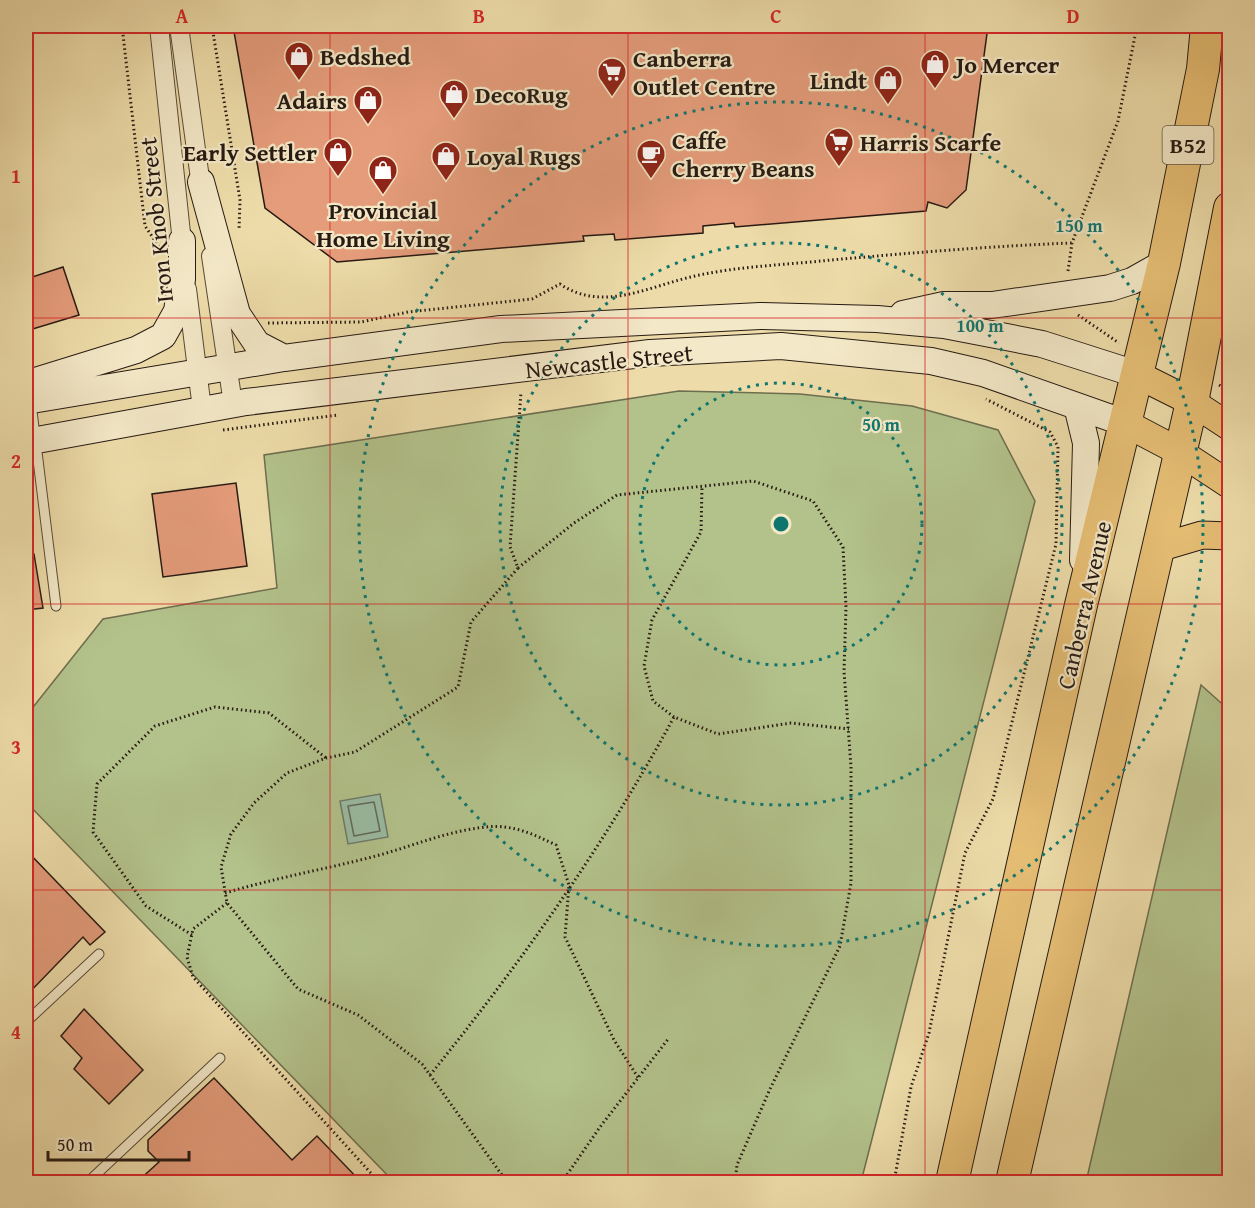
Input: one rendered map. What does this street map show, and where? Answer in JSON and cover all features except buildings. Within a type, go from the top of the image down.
[{"type":"highway","name":"Canberra Avenue","points":[[952,1182],[1081,605],[1164,263],[1203,69],[1207,26]]},
{"type":"highway","points":[[1012,1182],[1192,402],[1230,208]]},
{"type":"main road","points":[[201,183],[237,314],[257,344],[284,358]]},
{"type":"main road","points":[[27,395],[136,350],[163,336],[177,311],[182,279],[173,247]]},
{"type":"main road","points":[[877,319],[944,305],[992,305],[1110,288],[1132,281],[1164,263]]},
{"type":"main road","name":"Newcastle Street","points":[[27,395],[513,328],[760,316],[877,319],[944,325],[1042,344],[1136,374]]},
{"type":"main road","name":"Newcastle Street","points":[[31,441],[232,404],[651,353],[781,346],[930,361],[984,373],[1125,423],[1180,452],[1230,484]]},
{"type":"main road","points":[[1136,374],[1192,402],[1230,427]]},
{"type":"main road","points":[[1077,406],[1086,443],[1081,605]]},
{"type":"main road","points":[[1158,548],[1203,535],[1230,536]]},
{"type":"street","name":"Iron Knob Street","points":[[159,26],[173,247],[202,409]]},
{"type":"street","name":"Iron Knob Street","points":[[178,26],[232,404]]},
{"type":"lane","points":[[27,395],[31,441],[56,606]]},
{"type":"lane","points":[[26,1022],[99,954]]},
{"type":"lane","points":[[88,1182],[220,1058]]},
{"type":"path","points":[[122,26],[145,226],[173,247]]},
{"type":"path","points":[[212,26],[240,200],[238,233]]},
{"type":"path","points":[[1068,268],[1072,243],[1118,121],[1137,26]]},
{"type":"path","points":[[258,323],[361,322],[408,312],[532,299],[560,284],[585,297],[614,299],[697,275],[753,268],[980,247],[1072,243]]},
{"type":"path","points":[[1076,314],[1115,341]]},
{"type":"path","points":[[1223,387],[1230,365]]},
{"type":"path","points":[[510,393],[521,392],[510,547],[518,568]]},
{"type":"path","points":[[894,1182],[911,1087],[929,1033],[965,853],[993,799],[1056,543],[1058,447],[1050,432],[976,394]]},
{"type":"path","points":[[249,427],[340,415]]},
{"type":"path","points":[[507,1182],[422,1065],[358,1015],[298,990],[227,903],[221,867],[231,834],[248,811],[287,773],[326,758],[355,752],[458,687],[471,622],[518,568],[574,523],[617,495],[753,481],[813,501],[843,547],[846,607],[844,671],[849,729],[851,883],[840,946],[770,1089],[737,1165],[735,1182]]},
{"type":"path","points":[[702,486],[701,532],[652,620],[644,666],[653,701],[674,717],[718,734],[790,723],[849,729]]},
{"type":"path","points":[[192,935],[146,906],[93,832],[97,784],[154,726],[215,707],[269,713],[326,758]]},
{"type":"path","points":[[430,1075],[497,992],[637,785],[674,717]]},
{"type":"path","points":[[225,893],[278,877],[377,855],[426,838],[488,826],[522,829],[556,845],[569,885],[565,937],[614,1040],[639,1079]]},
{"type":"path","points":[[227,903],[193,929],[187,957],[193,976],[379,1182]]},
{"type":"path","points":[[562,1182],[600,1127],[669,1038]]},
{"type":"path","points":[[26,1166],[41,1182]]},
{"type":"shaded area","points":[[679,391],[800,394],[912,406],[998,430],[1035,501],[861,1182],[394,1182],[26,802],[26,716],[103,619],[277,588],[264,455]]},
{"type":"shaded area","points":[[1201,685],[1229,710],[1229,1182],[1086,1182]]},
{"type":"water","points":[[380,794],[388,837],[348,844],[340,801]]},
{"type":"place","name":"Bedshed","points":[[299,82]]},
{"type":"place","name":"Jo Mercer","points":[[935,90]]},
{"type":"place","name":"Canberra Outlet Centre","points":[[612,98]]},
{"type":"place","name":"Lindt","points":[[888,106]]},
{"type":"place","name":"DecoRug","points":[[454,120]]},
{"type":"place","name":"Adairs","points":[[368,126]]},
{"type":"place","name":"Harris Scarfe","points":[[839,168]]},
{"type":"place","name":"Early Settler","points":[[338,178]]},
{"type":"place","name":"Caffe Cherry Beans","points":[[651,180]]},
{"type":"place","name":"Loyal Rugs","points":[[446,182]]},
{"type":"place","name":"Provincial Home Living","points":[[383,196]]}]
